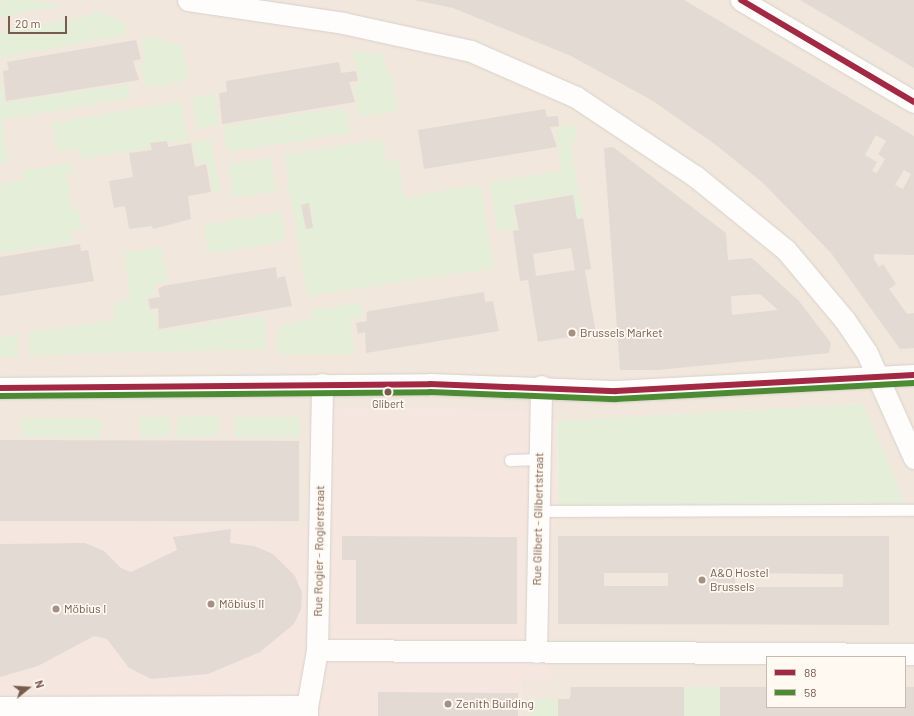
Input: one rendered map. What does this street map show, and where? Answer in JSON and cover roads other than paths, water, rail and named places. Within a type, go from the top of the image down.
[{"type":"street","points":[[188,0],[343,24],[471,51],[576,97],[695,176],[786,250],[844,319],[880,377],[914,458]]},
{"type":"street","points":[[741,0],[914,102]]},
{"type":"street","points":[[0,388],[322,384],[541,386],[616,391],[914,375]]},
{"type":"street","name":"Rue Rogier - Rogierstraat","points":[[307,712],[317,650],[322,384]]},
{"type":"street","name":"Rue Glibert - Glibertstraat","points":[[536,652],[541,386]]},
{"type":"street","points":[[317,650],[914,654]]},
{"type":"street","points":[[0,708],[307,712]]},
{"type":"lane","points":[[510,460],[539,459]]},
{"type":"lane","points":[[539,511],[914,510]]},
{"type":"place","name":"Brussels Market","points":[[572,333]]},
{"type":"place","name":"Glibert","points":[[388,392]]},
{"type":"place","name":"A&O Hostel Brussels","points":[[702,580]]},
{"type":"place","name":"Möbius II","points":[[211,604]]},
{"type":"place","name":"Möbius I","points":[[56,609]]},
{"type":"place","name":"Zenith Building","points":[[448,704]]}]
